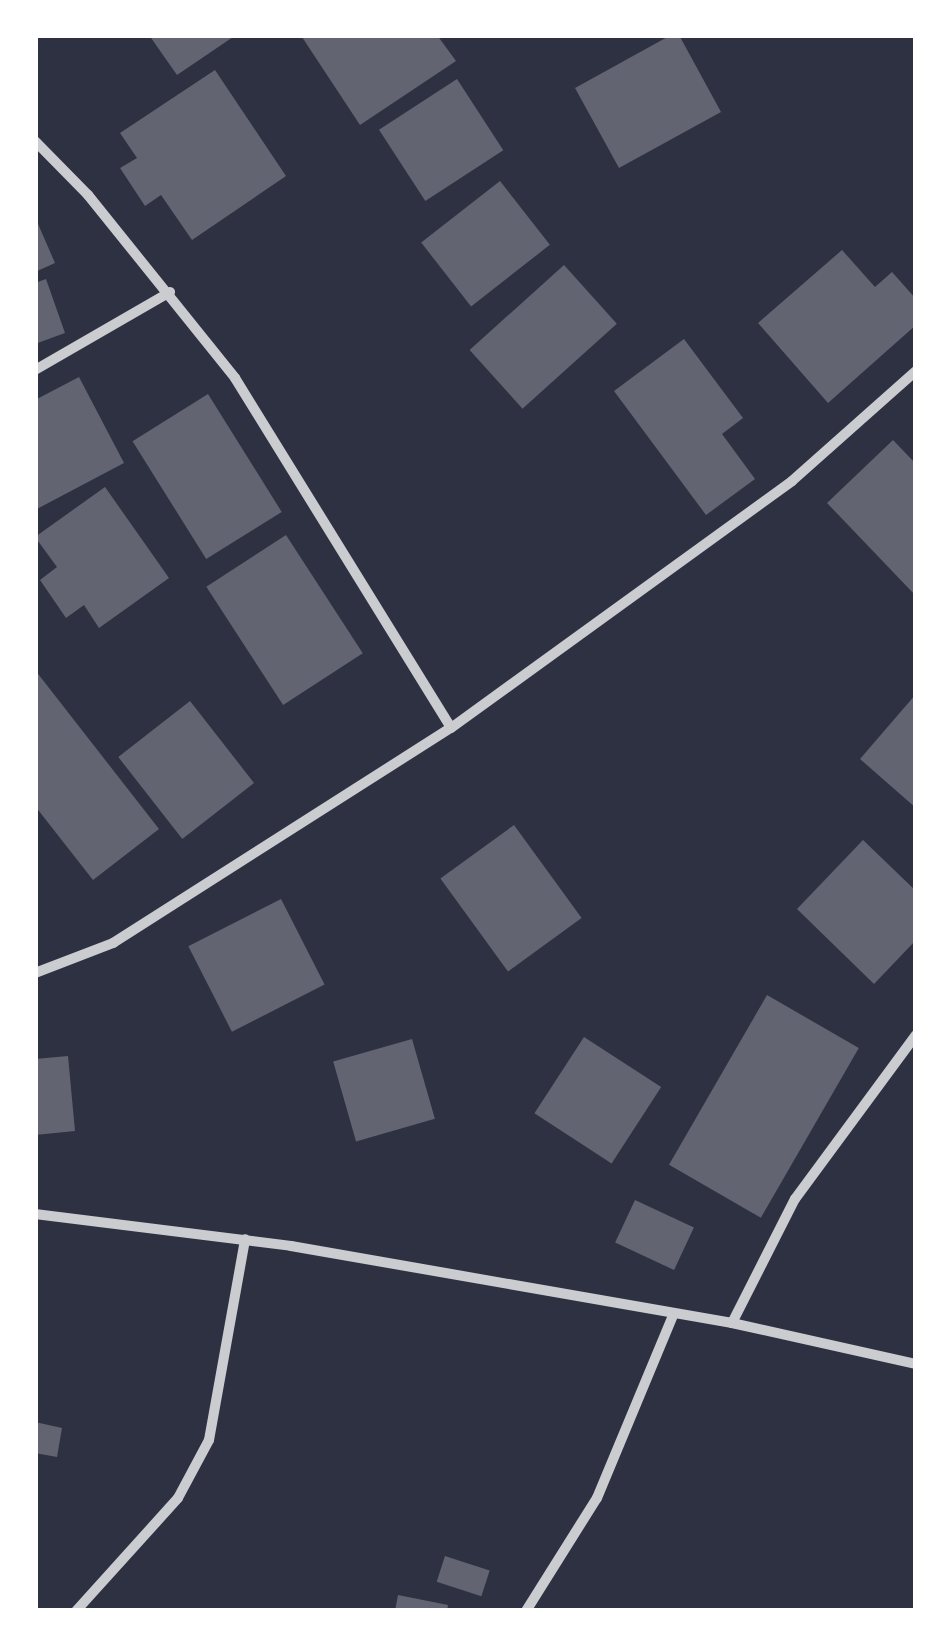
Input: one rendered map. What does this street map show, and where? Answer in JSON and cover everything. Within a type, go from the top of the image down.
[{"type":"street","points":[[35,142],[170,292],[235,378],[336,533],[451,728]]},
{"type":"street","points":[[35,370],[170,292]]},
{"type":"street","points":[[35,973],[113,943],[451,728],[792,481],[916,371]]},
{"type":"street","points":[[732,1323],[794,1199],[916,1035]]},
{"type":"street","points":[[35,1214],[245,1240],[732,1323],[916,1364]]},
{"type":"street","points":[[76,1611],[178,1498],[209,1440],[245,1240]]},
{"type":"street","points":[[526,1611],[597,1498],[674,1314]]},
{"type":"building","points":[[149,35],[236,35],[177,75]]},
{"type":"building","points":[[437,35],[456,61],[360,125],[302,37]]},
{"type":"building","points":[[671,35],[679,35],[721,112],[619,168],[575,88]]},
{"type":"building","points":[[215,70],[286,176],[192,240],[161,195],[145,206],[120,168],[137,158],[120,133]]},
{"type":"building","points":[[457,79],[503,150],[425,201],[379,130]]},
{"type":"building","points":[[500,181],[550,245],[471,306],[421,243]]},
{"type":"building","points":[[35,217],[55,263],[35,272]]},
{"type":"building","points":[[842,250],[875,287],[892,272],[916,299],[916,325],[828,403],[758,323]]},
{"type":"building","points":[[564,265],[617,324],[522,409],[470,350]]},
{"type":"building","points":[[46,279],[65,333],[35,344],[35,283]]},
{"type":"building","points":[[684,339],[743,418],[722,434],[755,479],[706,515],[614,391]]},
{"type":"building","points":[[79,377],[124,463],[35,510],[35,400]]},
{"type":"building","points":[[208,394],[282,512],[206,559],[133,441]]},
{"type":"building","points":[[893,440],[916,464],[916,596],[827,503]]},
{"type":"building","points":[[105,487],[169,578],[99,628],[84,605],[66,618],[40,580],[57,567],[35,537]]},
{"type":"building","points":[[286,535],[363,653],[283,705],[206,587]]},
{"type":"building","points":[[35,670],[159,829],[93,880],[35,806]]},
{"type":"building","points":[[916,694],[916,808],[860,759]]},
{"type":"building","points":[[190,701],[254,783],[182,839],[118,757]]},
{"type":"building","points":[[514,825],[582,918],[508,972],[440,878]]},
{"type":"building","points":[[863,840],[916,891],[916,940],[874,984],[797,909]]},
{"type":"building","points":[[281,899],[325,985],[232,1032],[188,946]]},
{"type":"building","points":[[767,995],[859,1048],[761,1218],[669,1165]]},
{"type":"building","points":[[584,1037],[661,1087],[612,1163],[534,1113]]},
{"type":"building","points":[[412,1039],[435,1119],[356,1141],[333,1062]]},
{"type":"building","points":[[68,1056],[75,1131],[35,1135],[35,1059]]},
{"type":"building","points":[[635,1200],[694,1227],[674,1270],[615,1243]]},
{"type":"building","points":[[35,1422],[62,1428],[57,1457],[35,1453]]},
{"type":"building","points":[[445,1556],[490,1571],[481,1596],[437,1582]]},
{"type":"building","points":[[398,1595],[448,1605],[447,1611],[395,1611]]}]
